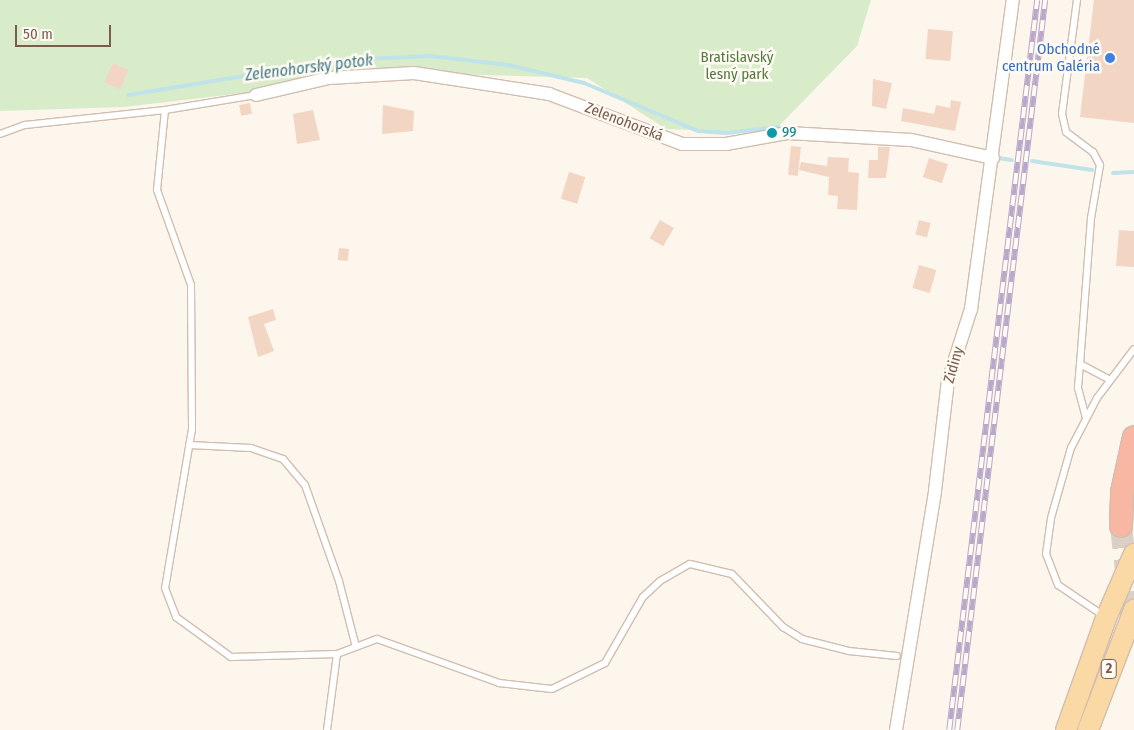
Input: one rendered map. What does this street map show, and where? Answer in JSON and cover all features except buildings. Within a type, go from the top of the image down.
[{"type":"highway","points":[[1121,526],[1122,492],[1134,438]]},
{"type":"main road","name":"2","points":[[1066,730],[1106,618],[1134,554]]},
{"type":"main road","name":"2","points":[[1088,730],[1134,610]]},
{"type":"street","name":"Zidiny","points":[[896,730],[935,491],[948,381],[971,309],[994,158],[1013,0]]},
{"type":"street","name":"Zelenohorská","points":[[256,95],[328,78],[414,73],[549,94],[682,144],[726,144],[788,133],[911,140],[994,158]]},
{"type":"lane","points":[[1076,0],[1062,114],[1066,132],[1093,152],[1100,165],[1090,218],[1078,388],[1086,418]]},
{"type":"lane","points":[[0,134],[25,125],[165,110],[256,95]]},
{"type":"lane","points":[[165,110],[158,190],[191,285],[189,445],[165,588],[176,617],[231,657],[337,654],[377,639],[499,683],[552,689],[605,663],[643,597],[660,581],[690,564],[732,574],[782,627],[802,639],[849,651],[897,656]]},
{"type":"lane","points":[[1106,618],[1058,585],[1046,554],[1061,478],[1086,418],[1110,380],[1134,349]]},
{"type":"lane","points":[[1080,364],[1110,380]]},
{"type":"lane","points":[[189,445],[251,448],[283,459],[305,484],[339,581],[356,647]]},
{"type":"lane","points":[[327,730],[337,654]]},
{"type":"green space","name":"Bratislavský lesný park","points":[[0,0],[871,0],[857,46],[772,133],[666,129],[587,78],[555,77],[414,73],[124,107],[0,111]]},
{"type":"waterway","name":"Zelenohorský potok","points":[[128,95],[342,60],[431,56],[508,65],[584,83],[698,131],[726,133],[779,127]]},
{"type":"waterway","name":"Zelenohorský potok","points":[[998,158],[1012,160]]},
{"type":"waterway","name":"Zelenohorský potok","points":[[1032,161],[1092,170]]},
{"type":"waterway","name":"Zelenohorský potok","points":[[1113,173],[1134,172]]},
{"type":"tunnel","points":[[1121,526],[1134,643]]},
{"type":"railway","points":[[949,730],[1037,0]]},
{"type":"railway","points":[[957,730],[1045,0]]},
{"type":"place","name":"Obchodné centrum Galéria","points":[[1110,58]]},
{"type":"place","name":"99","points":[[772,133]]}]
